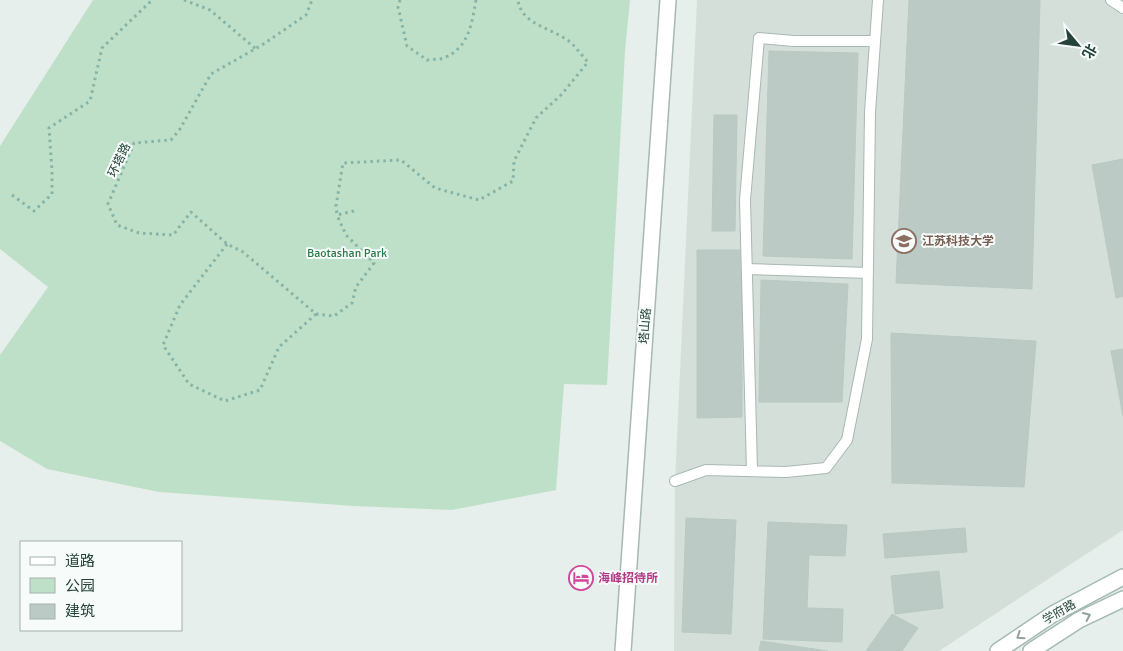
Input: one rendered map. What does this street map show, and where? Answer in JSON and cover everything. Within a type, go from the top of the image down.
[{"type":"street","name":"塔山路","points":[[623,651],[668,0]]},
{"type":"street","name":"学府路","points":[[998,651],[1053,614],[1123,577]]},
{"type":"street","name":"学府路","points":[[1031,651],[1079,620],[1123,599]]},
{"type":"lane","points":[[675,482],[706,470],[786,472],[826,468],[847,440],[866,339],[870,112],[878,0]]},
{"type":"lane","points":[[1111,0],[1123,8]]},
{"type":"lane","points":[[752,470],[745,200],[759,38],[794,41],[875,41]]},
{"type":"lane","points":[[748,269],[868,273]]},
{"type":"path","points":[[12,195],[34,211],[52,194],[49,128],[90,101],[102,48],[152,0]]},
{"type":"path","points":[[184,0],[210,10],[256,49]]},
{"type":"path","name":"环塔路","points":[[227,244],[191,212],[173,235],[138,233],[117,226],[108,204],[134,143],[171,140],[180,129],[211,74],[256,49],[306,15],[312,0]]},
{"type":"path","points":[[400,0],[398,6],[407,46],[427,60],[446,58],[462,47],[472,24],[476,0]]},
{"type":"path","points":[[316,314],[279,347],[260,390],[225,401],[189,384],[163,345],[180,304],[227,244],[243,252],[316,314],[334,316],[352,303],[356,287],[374,263],[346,235],[337,215],[336,206],[343,163],[401,160],[435,188],[479,200],[513,180],[514,161],[536,118],[562,94],[588,62],[570,42],[530,20],[519,10],[518,0]]},
{"type":"path","points":[[337,215],[354,212]]},
{"type":"shaded area","name":"江苏科技大学","points":[[697,0],[1123,0],[1123,530],[939,651],[674,651],[675,481]]},
{"type":"green space","name":"Baotashan Park","points":[[93,0],[630,0],[625,51],[607,385],[564,384],[556,490],[452,510],[353,506],[159,492],[47,469],[0,441],[0,355],[48,287],[0,249],[0,146]]},
{"type":"building","points":[[909,0],[1040,0],[1032,289],[896,283]]},
{"type":"building","points":[[769,51],[858,53],[852,259],[763,256]]},
{"type":"building","points":[[714,115],[737,115],[735,231],[712,231]]},
{"type":"building","points":[[1123,159],[1123,296],[1116,298],[1092,165]]},
{"type":"building","points":[[697,250],[742,250],[742,417],[697,418]]},
{"type":"building","points":[[761,280],[848,284],[842,402],[759,402]]},
{"type":"building","points":[[891,333],[1036,341],[1024,487],[892,483]]},
{"type":"building","points":[[1123,349],[1123,416],[1111,351]]},
{"type":"building","points":[[686,518],[736,520],[731,634],[682,632]]},
{"type":"building","points":[[768,522],[847,525],[845,556],[809,555],[807,608],[843,609],[842,642],[763,639]]},
{"type":"building","points":[[965,528],[967,552],[885,558],[883,534]]},
{"type":"building","points":[[939,571],[943,608],[895,614],[891,576]]},
{"type":"building","points":[[892,614],[918,628],[902,651],[866,651]]},
{"type":"building","points":[[761,641],[828,651],[759,651]]},
{"type":"place","name":"江苏科技大学","points":[[904,241]]},
{"type":"place","name":"海峰招待所","points":[[581,578]]}]
